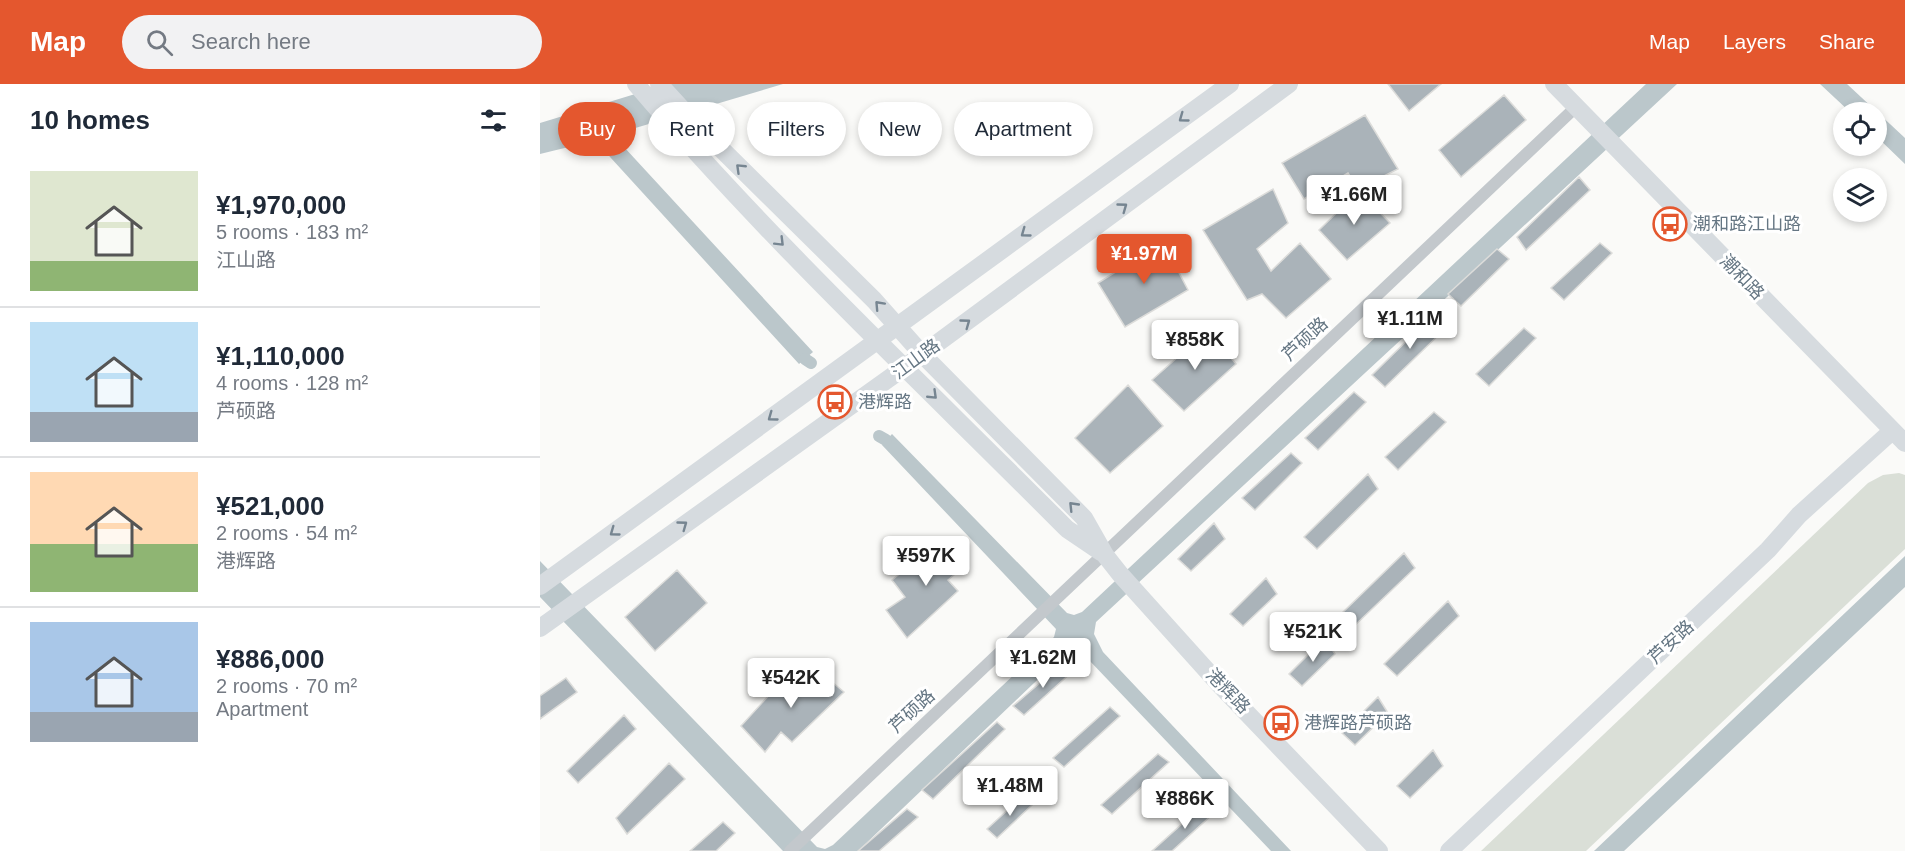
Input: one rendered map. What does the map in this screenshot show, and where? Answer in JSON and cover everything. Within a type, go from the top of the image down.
[{"type":"main road","name":"港辉路","points":[[636,84],[682,138],[878,340],[1067,529],[1105,555]]},
{"type":"main road","name":"港辉路","points":[[659,84],[1084,518],[1105,555],[1120,573],[1219,684],[1379,851]]},
{"type":"main road","name":"江山路","points":[[540,586],[1230,84]]},
{"type":"main road","name":"江山路","points":[[546,624],[905,367],[1289,84]]},
{"type":"main road","name":"潮和路","points":[[1554,84],[1777,313],[1815,349],[1898,437]]},
{"type":"main road","name":"芦安路","points":[[1449,851],[1768,550],[1799,515],[1898,437]]},
{"type":"street","name":"芦硕路","points":[[790,851],[1577,106]]},
{"type":"shaded area","points":[[668,84],[783,84],[723,102],[648,102],[648,124],[636,128],[636,102],[609,102]]},
{"type":"shaded area","points":[[1646,84],[1677,84],[1096,622],[1094,634],[1103,652],[1291,851],[1271,851],[1088,659],[1075,655],[1064,657],[1056,662],[858,851],[783,851],[540,597],[540,561],[817,847],[825,849],[833,845],[1054,637],[1056,629],[882,445],[892,434],[1067,613],[1074,615],[1082,612]]},
{"type":"shaded area","points":[[1820,84],[1847,84],[1866,102],[1839,102]]},
{"type":"shaded area","points":[[558,118],[558,150],[540,154],[540,123]]},
{"type":"shaded area","points":[[1887,121],[1905,138],[1905,164],[1887,147]]},
{"type":"shaded area","points":[[609,156],[632,156],[813,352],[799,364]]},
{"type":"shaded area","points":[[1899,473],[1905,475],[1905,549],[1586,851],[1481,851],[1868,483],[1883,475]]},
{"type":"shaded area","points":[[1905,556],[1905,587],[1624,851],[1594,851]]},
{"type":"building","points":[[1388,84],[1441,84],[1409,111]]},
{"type":"building","points":[[1504,95],[1526,120],[1461,177],[1439,150]]},
{"type":"building","points":[[1365,115],[1398,169],[1358,189],[1348,173],[1304,199],[1282,163]]},
{"type":"building","points":[[1579,177],[1590,190],[1526,250],[1517,237]]},
{"type":"building","points":[[1273,189],[1288,223],[1257,249],[1271,271],[1300,243],[1331,279],[1286,318],[1262,294],[1247,300],[1203,230]]},
{"type":"building","points":[[1359,191],[1390,223],[1347,260],[1319,230]]},
{"type":"building","points":[[1163,242],[1188,290],[1125,327],[1098,283]]},
{"type":"building","points":[[1600,243],[1612,253],[1564,300],[1551,288]]},
{"type":"building","points":[[1497,249],[1509,259],[1461,306],[1448,294]]},
{"type":"building","points":[[1436,312],[1447,327],[1385,387],[1372,375]]},
{"type":"building","points":[[1524,328],[1536,338],[1489,386],[1476,374]]},
{"type":"building","points":[[1208,330],[1236,364],[1184,411],[1152,380]]},
{"type":"building","points":[[1128,385],[1163,426],[1110,473],[1075,438]]},
{"type":"building","points":[[1354,392],[1366,402],[1318,450],[1305,438]]},
{"type":"building","points":[[1434,412],[1446,422],[1398,470],[1385,457]]},
{"type":"building","points":[[1291,453],[1302,463],[1255,510],[1242,498]]},
{"type":"building","points":[[1368,474],[1378,489],[1317,549],[1304,537]]},
{"type":"building","points":[[1214,523],[1225,539],[1191,571],[1178,559]]},
{"type":"building","points":[[943,538],[967,564],[948,580],[958,591],[907,638],[886,610],[905,597],[892,580]]},
{"type":"building","points":[[1404,553],[1415,568],[1353,627],[1340,615]]},
{"type":"building","points":[[677,570],[707,603],[655,651],[625,617]]},
{"type":"building","points":[[1266,578],[1277,594],[1243,626],[1230,614]]},
{"type":"building","points":[[1448,601],[1459,616],[1397,676],[1384,664]]},
{"type":"building","points":[[1325,638],[1335,654],[1302,686],[1289,674]]},
{"type":"building","points":[[1063,663],[1073,671],[1024,715],[1013,706]]},
{"type":"building","points":[[792,670],[806,686],[820,672],[844,692],[792,742],[781,732],[765,752],[741,726]]},
{"type":"building","points":[[566,678],[577,692],[540,719],[540,696]]},
{"type":"building","points":[[1378,697],[1388,713],[1355,745],[1342,733]]},
{"type":"building","points":[[1110,707],[1120,716],[1064,767],[1053,758]]},
{"type":"building","points":[[624,715],[636,729],[578,783],[567,771]]},
{"type":"building","points":[[997,722],[1005,729],[933,799],[922,790]]},
{"type":"building","points":[[1433,750],[1443,766],[1410,798],[1397,786]]},
{"type":"building","points":[[1158,754],[1169,762],[1112,814],[1101,805]]},
{"type":"building","points":[[669,763],[685,779],[627,834],[616,818]]},
{"type":"building","points":[[1023,796],[1032,805],[997,838],[987,829]]},
{"type":"building","points":[[1203,805],[1214,813],[1172,851],[1152,851]]},
{"type":"building","points":[[907,809],[918,817],[879,851],[858,851]]},
{"type":"building","points":[[723,822],[735,833],[716,851],[690,851]]},
{"type":"waterway","points":[[805,359],[811,363]]},
{"type":"waterway","points":[[879,436],[886,440]]},
{"type":"place","name":"潮和路江山路","points":[[1670,224]]},
{"type":"place","name":"港辉路","points":[[835,402]]},
{"type":"place","name":"港辉路芦硕路","points":[[1281,723]]}]
